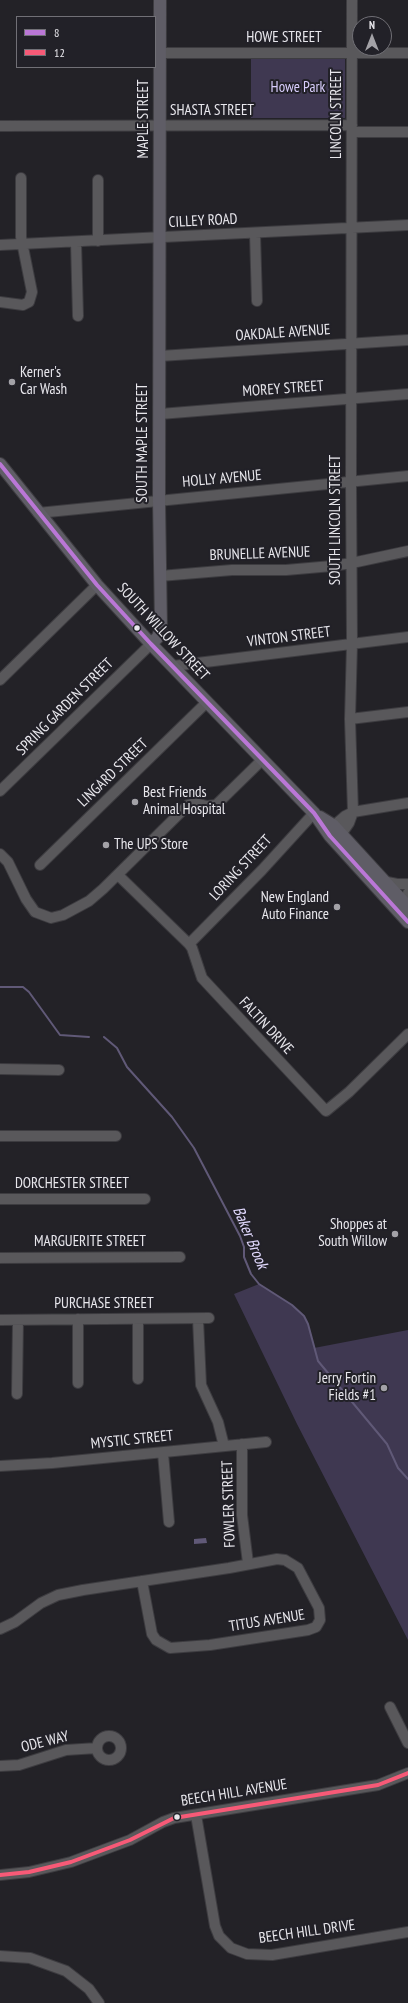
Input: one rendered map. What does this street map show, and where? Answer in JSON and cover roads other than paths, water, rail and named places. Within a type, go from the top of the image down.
[{"type":"main road","name":"MAPLE STREET","points":[[160,0],[161,238]]},
{"type":"main road","name":"SOUTH MAPLE STREET","points":[[151,644],[158,637],[161,628],[159,500],[161,238]]},
{"type":"main road","name":"SOUTH WILLOW STREET","points":[[0,464],[97,585],[151,644],[314,813],[407,906]]},
{"type":"main road","name":"SOUTH WILLOW STREET","points":[[334,833],[408,922]]},
{"type":"street","name":"LINCOLN STREET","points":[[352,0],[352,16]]},
{"type":"street","name":"HOWE STREET","points":[[160,53],[352,53]]},
{"type":"street","name":"HOWE STREET","points":[[392,53],[408,53]]},
{"type":"street","name":"LINCOLN STREET","points":[[352,56],[352,228]]},
{"type":"street","name":"SHASTA STREET","points":[[0,126],[352,128],[408,132]]},
{"type":"street","points":[[0,302],[23,305],[29,302],[31,298],[31,286],[22,244],[21,178]]},
{"type":"street","points":[[98,180],[98,241]]},
{"type":"street","name":"CILLEY ROAD","points":[[0,245],[255,234],[408,225]]},
{"type":"street","name":"SOUTH LINCOLN STREET","points":[[334,833],[352,819],[353,812],[350,719],[352,644],[352,228]]},
{"type":"street","points":[[255,234],[257,301]]},
{"type":"street","points":[[76,242],[78,316]]},
{"type":"street","name":"OAKDALE AVENUE","points":[[160,356],[408,340]]},
{"type":"street","name":"MOREY STREET","points":[[160,414],[408,394]]},
{"type":"street","name":"HOLLY AVENUE","points":[[38,513],[408,476]]},
{"type":"street","name":"BRUNELLE AVENUE","points":[[160,576],[232,570],[286,570],[352,564],[408,551]]},
{"type":"street","points":[[0,680],[97,585]]},
{"type":"street","name":"VINTON STREET","points":[[173,666],[408,637]]},
{"type":"street","name":"SPRING GARDEN STREET","points":[[0,791],[151,644]]},
{"type":"street","name":"LINGARD STREET","points":[[40,865],[207,702]]},
{"type":"street","points":[[350,719],[408,712]]},
{"type":"street","points":[[0,854],[8,862],[31,907],[38,914],[46,917],[57,917],[71,911],[103,889],[188,805],[195,803],[210,807],[216,805],[263,759]]},
{"type":"street","points":[[353,812],[408,803]]},
{"type":"street","name":"LORING STREET","points":[[189,944],[262,870],[314,813]]},
{"type":"street","name":"FALTIN DRIVE","points":[[118,875],[189,944],[192,948],[197,968],[202,978],[238,1019],[326,1111],[348,1092],[408,1034]]},
{"type":"street","points":[[382,881],[397,884],[408,884]]},
{"type":"street","points":[[407,906],[408,893]]},
{"type":"street","points":[[0,1070],[59,1070]]},
{"type":"street","points":[[0,1136],[116,1136]]},
{"type":"street","name":"DORCHESTER STREET","points":[[0,1199],[145,1199]]},
{"type":"street","name":"MARGUERITE STREET","points":[[0,1258],[180,1257]]},
{"type":"street","name":"PURCHASE STREET","points":[[0,1320],[209,1318]]},
{"type":"street","points":[[78,1319],[78,1383]]},
{"type":"street","points":[[138,1319],[138,1379]]},
{"type":"street","points":[[198,1319],[201,1385],[216,1414],[224,1446]]},
{"type":"street","points":[[17,1394],[18,1320]]},
{"type":"street","name":"MYSTIC STREET","points":[[0,1466],[163,1453],[266,1442]]},
{"type":"street","name":"FOWLER STREET","points":[[242,1444],[242,1515],[248,1563]]},
{"type":"street","points":[[163,1453],[169,1522]]},
{"type":"street","name":"TITUS AVENUE","points":[[0,1629],[15,1622],[41,1603],[58,1595],[142,1581],[229,1568],[248,1563],[285,1560],[298,1568],[319,1608],[320,1620],[316,1627],[308,1630],[210,1645],[170,1648],[156,1640],[152,1634],[142,1581]]},
{"type":"street","points":[[390,1707],[408,1743]]},
{"type":"street","name":"ODE WAY","points":[[0,1766],[19,1765],[66,1750],[97,1748]]},
{"type":"street","name":"BEECH HILL AVENUE","points":[[0,1875],[29,1872],[71,1862],[130,1840],[163,1822],[196,1815],[378,1785],[408,1772]]},
{"type":"street","name":"BEECH HILL DRIVE","points":[[196,1815],[215,1926],[219,1936],[231,1948],[247,1954],[272,1954],[408,1932]]},
{"type":"street","points":[[0,1956],[30,1958],[66,1971],[89,1989],[100,2003]]},
{"type":"waterway","name":"Baker Brook","points":[[0,987],[23,987],[29,992],[60,1035],[89,1037]]},
{"type":"waterway","name":"Baker Brook","points":[[104,1037],[117,1048],[127,1067],[172,1117],[194,1148],[240,1236],[244,1247],[244,1257],[251,1274],[259,1284],[292,1305],[304,1316],[308,1324],[318,1361],[387,1444],[398,1468],[408,1479]]},
{"type":"place","name":"Kerner's Car Wash","points":[[12,382]]},
{"type":"place","name":"Best Friends Animal Hospital","points":[[135,802]]},
{"type":"place","name":"The UPS Store","points":[[106,845]]},
{"type":"place","name":"New England Auto Finance","points":[[337,907]]},
{"type":"place","name":"Shoppes at South Willow","points":[[395,1234]]},
{"type":"place","name":"Jerry Fortin Fields #1","points":[[384,1388]]},
{"type":"park label","name":"Howe Park","points":[[298,88]]}]
